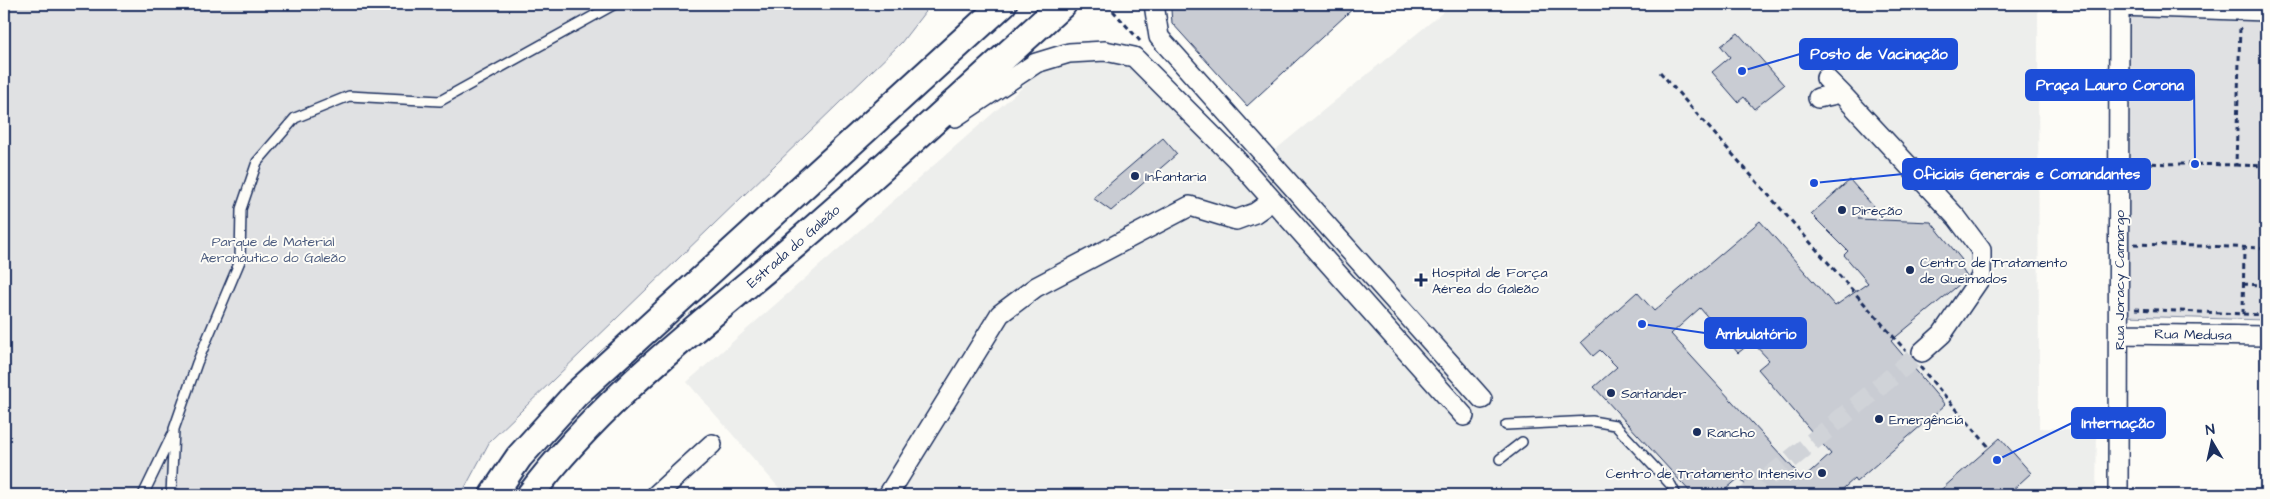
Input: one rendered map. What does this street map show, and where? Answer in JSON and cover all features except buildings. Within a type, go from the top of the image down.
[{"type":"main road","points":[[493,495],[519,457],[576,394],[1003,4]]},
{"type":"main road","name":"Estrada do Galeão","points":[[530,495],[570,445],[609,404],[832,213],[1063,4]]},
{"type":"street","points":[[1154,4],[1159,37],[1482,399]]},
{"type":"street","points":[[2119,5],[2266,11]]},
{"type":"street","name":"Rua Joracy Camargo","points":[[2118,495],[2119,5]]},
{"type":"street","points":[[832,213],[967,107],[1036,63],[1069,53],[1105,51],[1134,57],[1235,158],[1464,416]]},
{"type":"street","points":[[1826,78],[1958,218],[1981,250],[1980,277],[1942,334],[1918,359]]},
{"type":"street","points":[[1818,98],[1841,93]]},
{"type":"street","points":[[888,495],[1000,314],[1036,288],[1190,206],[1236,220],[1255,213],[1272,201]]},
{"type":"street","name":"Rua Medusa","points":[[2119,334],[2266,336]]},
{"type":"street","points":[[656,495],[712,444]]},
{"type":"lane","points":[[143,495],[174,429],[197,363],[240,261],[241,209],[257,162],[295,118],[349,96],[440,101],[615,4]]},
{"type":"lane","points":[[1506,425],[1592,421],[1615,426],[1671,485],[1676,495]]},
{"type":"lane","points":[[171,495],[174,429]]},
{"type":"lane","points":[[1500,458],[1522,442]]},
{"type":"path","points":[[1107,4],[1146,47]]},
{"type":"path","points":[[2236,165],[2240,16]]},
{"type":"path","points":[[1660,72],[1918,359],[1989,447]]},
{"type":"path","points":[[2129,163],[2266,167],[2264,315],[2130,309]]},
{"type":"path","points":[[2131,237],[2131,253]]},
{"type":"path","points":[[2131,244],[2265,248]]},
{"type":"path","points":[[2243,314],[2244,247]]},
{"type":"path","points":[[2243,284],[2265,285]]},
{"type":"shaded area","name":"Hospital de Força Aérea do Galeão","points":[[1453,4],[2038,4],[2039,428],[2097,430],[2096,495],[785,495],[687,382],[1033,78],[1063,61],[1100,57],[1131,65],[1242,177]]},
{"type":"green space","name":"Parque de Material Aeronáutico do Galeão","points":[[4,4],[931,4],[901,43],[490,441],[461,495],[4,495]]},
{"type":"green space","points":[[2126,6],[2266,11],[2266,320],[2123,316]]},
{"type":"tunnel","points":[[1747,495],[1922,352]]},
{"type":"place","name":"Posto de Vacinação","points":[[1742,71]]},
{"type":"place","name":"Praça Lauro Corona","points":[[2195,164]]},
{"type":"place","name":"Infantaria","points":[[1135,176]]},
{"type":"place","name":"Oficiais Generais e Comandantes","points":[[1814,183]]},
{"type":"place","name":"Direção","points":[[1842,210]]},
{"type":"place","name":"Centro de Tratamento de Queimados","points":[[1910,270]]},
{"type":"place","name":"Hospital de Força Aérea do Galeão","points":[[1421,280]]},
{"type":"place","name":"Ambulatório","points":[[1642,324]]},
{"type":"place","name":"Santander","points":[[1611,393]]},
{"type":"place","name":"Emergência","points":[[1879,419]]},
{"type":"place","name":"Rancho","points":[[1697,432]]},
{"type":"place","name":"Internação","points":[[1997,460]]},
{"type":"place","name":"Centro de Tratamento Intensivo","points":[[1822,473]]}]
